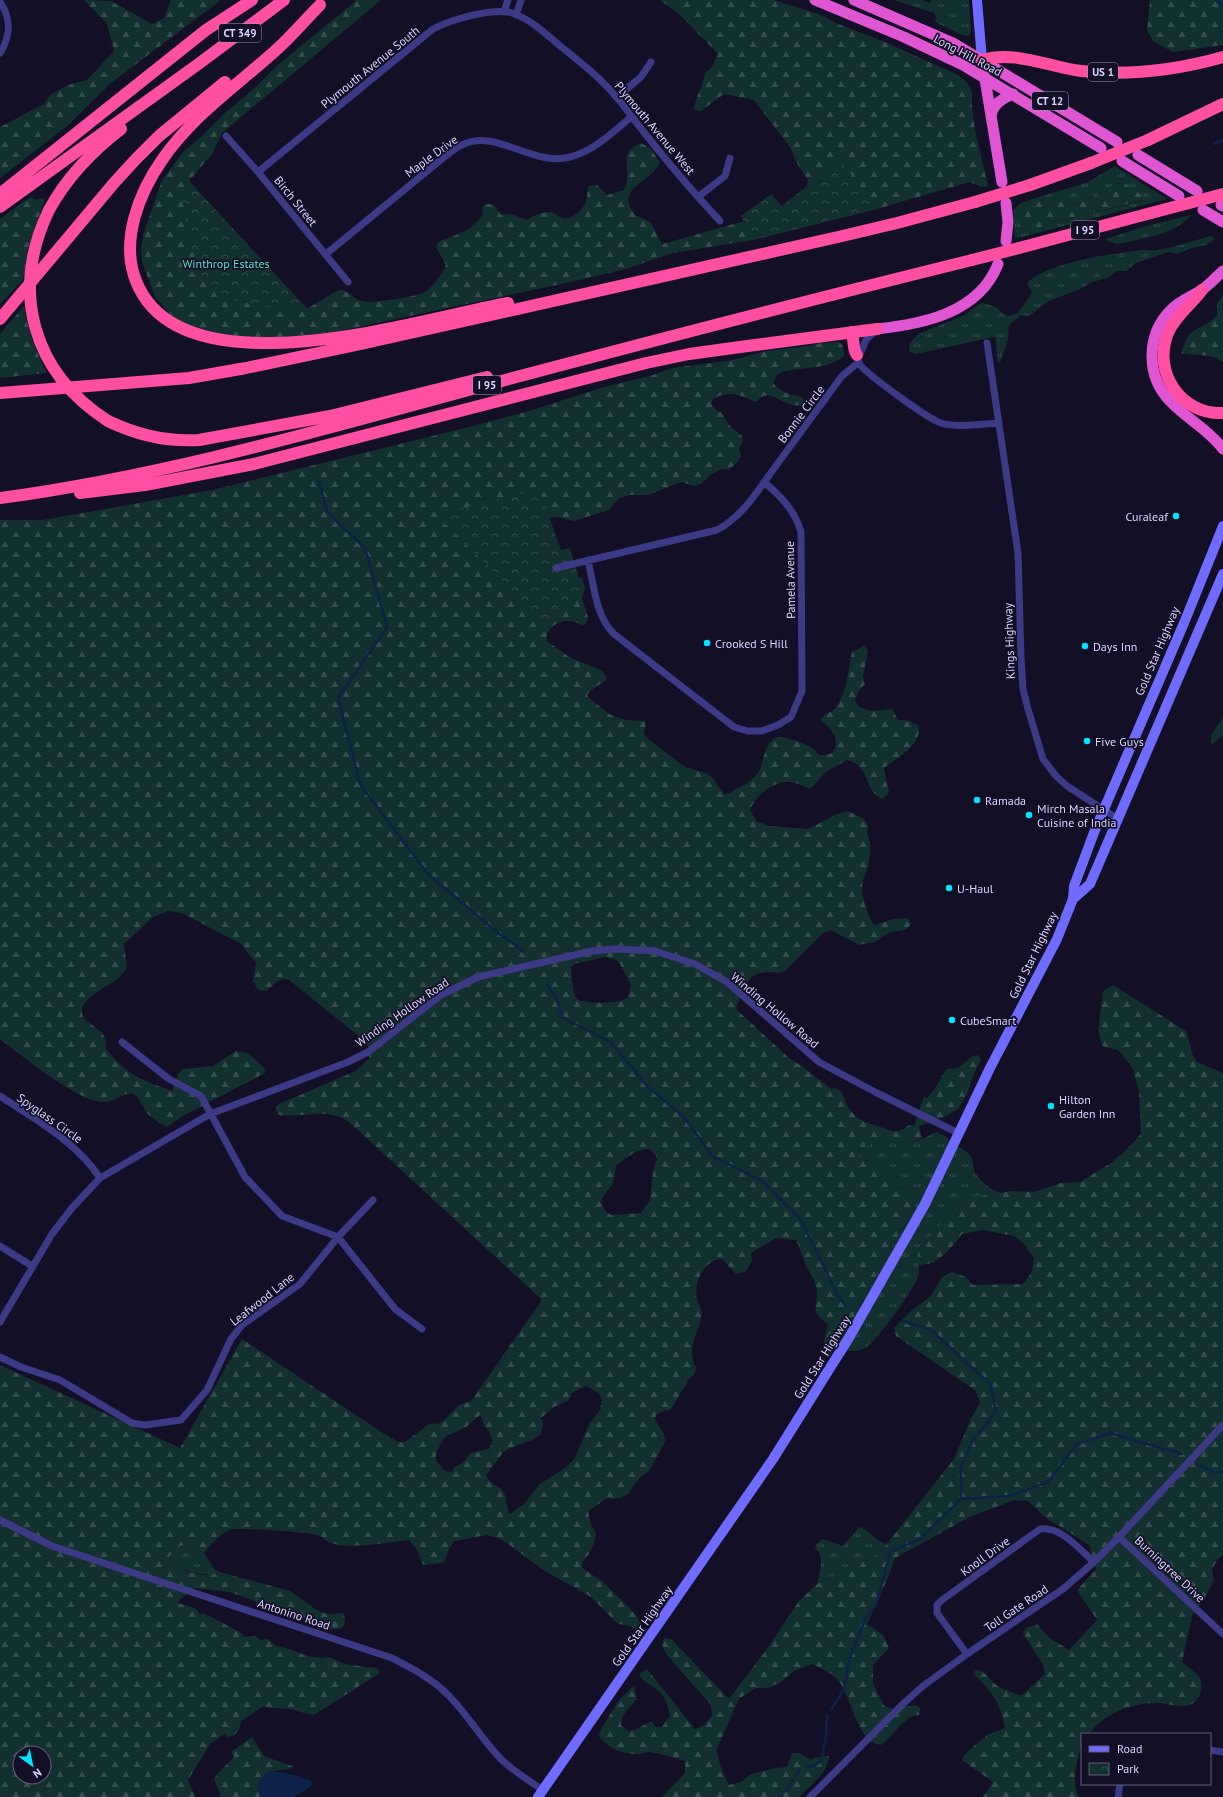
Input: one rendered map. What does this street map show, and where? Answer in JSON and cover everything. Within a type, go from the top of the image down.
[{"type":"highway","points":[[0,194],[206,30],[241,0]]},
{"type":"highway","points":[[206,30],[252,0]]},
{"type":"highway","name":"CT 349","points":[[197,65],[284,0]]},
{"type":"highway","name":"Long Hill Road","points":[[815,0],[917,43],[984,77],[1101,148]]},
{"type":"highway","name":"Long Hill Road","points":[[854,0],[931,32],[982,60],[1117,142]]},
{"type":"highway","points":[[324,3],[275,51],[221,96],[184,131],[161,161],[150,180],[142,196],[132,230],[131,262],[138,287],[161,315],[189,331],[223,341],[250,343],[292,343],[359,334],[499,304],[622,285]]},
{"type":"highway","points":[[0,319],[114,183],[159,136],[265,48],[324,3]]},
{"type":"highway","name":"US 1","points":[[982,60],[996,57],[1015,57],[1076,70],[1124,72],[1170,68],[1223,57]]},
{"type":"highway","points":[[982,60],[1002,182]]},
{"type":"highway","points":[[0,207],[197,65]]},
{"type":"highway","points":[[197,65],[141,114],[91,154],[66,182],[48,210],[38,233],[31,265],[31,301],[37,334],[49,359],[61,378],[84,403],[108,421],[142,435],[180,441],[208,439],[258,431],[373,406],[757,308],[910,275]]},
{"type":"highway","points":[[991,122],[991,113],[994,107],[1000,101],[1013,94]]},
{"type":"highway","points":[[0,393],[189,378],[219,373],[354,346],[897,223],[975,202],[1030,185],[1091,163],[1148,140],[1223,104]]},
{"type":"highway","points":[[1138,155],[1197,191]]},
{"type":"highway","points":[[1122,161],[1179,196]]},
{"type":"highway","name":"I 95","points":[[0,498],[139,474],[288,439],[509,379],[1151,213],[1222,202]]},
{"type":"highway","points":[[1006,203],[1008,222],[1006,241]]},
{"type":"highway","points":[[1203,210],[1223,222]]},
{"type":"highway","points":[[0,504],[145,485],[210,473],[322,448],[646,363],[688,354],[921,323],[957,309],[984,286],[998,264]]},
{"type":"highway","points":[[1223,270],[1177,317],[1169,330],[1163,350],[1164,364],[1170,384],[1186,402],[1204,412],[1223,413]]},
{"type":"highway","points":[[1202,290],[1177,304],[1160,323],[1154,342],[1153,367],[1157,382],[1169,400],[1201,427],[1223,449]]},
{"type":"highway","points":[[851,332],[854,340],[854,350],[858,358]]},
{"type":"main road","points":[[977,0],[982,60]]},
{"type":"main road","name":"Gold Star Highway","points":[[540,1794],[751,1491],[805,1409],[878,1288],[925,1204],[958,1132],[1057,939],[1073,899],[1074,886],[1103,810],[1184,623],[1223,526]]},
{"type":"main road","name":"Gold Star Highway","points":[[1073,899],[1090,884],[1223,574]]},
{"type":"street","points":[[508,0],[510,13]]},
{"type":"street","points":[[510,13],[521,0]]},
{"type":"street","points":[[0,2],[5,10],[9,26],[7,38],[0,53]]},
{"type":"street","name":"Plymouth Avenue South","points":[[258,172],[433,29],[445,23],[496,11],[510,13]]},
{"type":"street","name":"Plymouth Avenue West","points":[[510,13],[525,19],[547,35],[617,97],[631,117],[720,221]]},
{"type":"street","points":[[617,97],[641,77],[651,62]]},
{"type":"street","name":"Maple Drive","points":[[326,254],[443,158],[464,144],[490,141],[544,158],[570,157],[592,147],[631,117]]},
{"type":"street","name":"Birch Street","points":[[226,136],[258,172],[348,282]]},
{"type":"street","points":[[698,197],[725,176],[730,158]]},
{"type":"street","points":[[877,329],[866,340],[860,352],[858,358],[864,368],[916,407],[941,423],[999,423]]},
{"type":"street","name":"Kings Highway","points":[[987,343],[1018,553],[1021,658],[1023,689],[1028,709],[1043,759],[1050,770],[1067,786],[1118,819]]},
{"type":"street","name":"Bonnie Circle","points":[[764,482],[842,376],[858,358]]},
{"type":"street","points":[[556,568],[717,530],[729,524],[738,516],[764,482]]},
{"type":"street","name":"Pamela Avenue","points":[[588,560],[599,611],[606,626],[614,634],[734,727],[748,731],[762,731],[778,725],[791,716],[802,691],[801,532],[790,508],[776,492],[764,482]]},
{"type":"street","name":"Winding Hollow Road","points":[[0,1322],[52,1234],[72,1208],[100,1178],[210,1114],[348,1062],[368,1052],[441,995],[478,977],[592,951],[616,949],[655,951],[695,964],[727,982],[819,1062],[875,1092],[958,1132]]},
{"type":"street","points":[[122,1042],[169,1079],[201,1096],[245,1177],[282,1216],[338,1237],[395,1309],[422,1329]]},
{"type":"street","name":"Spyglass Circle","points":[[0,1096],[72,1146],[91,1163],[100,1178]]},
{"type":"street","name":"Leafwood Lane","points":[[0,1356],[21,1367],[60,1380],[132,1422],[145,1425],[181,1420],[206,1390],[230,1339],[242,1325],[300,1284],[338,1237],[374,1200]]},
{"type":"street","points":[[0,1246],[32,1266]]},
{"type":"street","name":"Toll Gate Road","points":[[810,1797],[905,1702],[967,1654],[1063,1589],[1094,1562],[1223,1425]]},
{"type":"street","name":"Antonino Road","points":[[0,1520],[52,1546],[392,1658],[422,1674],[445,1692],[463,1711],[499,1757],[522,1776],[540,1794]]},
{"type":"street","name":"Knoll Drive","points":[[967,1654],[937,1613],[937,1605],[1040,1529],[1048,1528],[1057,1531],[1094,1562]]},
{"type":"street","name":"Burningtree Drive","points":[[1119,1537],[1223,1634]]},
{"type":"street","points":[[1211,1750],[1223,1752]]},
{"type":"street","points":[[1118,1797],[1120,1785]]},
{"type":"green space","points":[[84,0],[111,1],[152,24],[164,18],[171,0],[221,0],[111,83],[67,126],[0,178],[0,127],[44,104],[51,94],[71,84],[87,80],[114,51],[107,24]]},
{"type":"green space","points":[[357,0],[381,0],[222,133],[212,154],[189,181],[307,308],[340,290],[345,291],[358,300],[366,302],[393,300],[425,292],[437,280],[446,265],[436,247],[438,242],[463,232],[474,225],[483,214],[482,208],[485,204],[495,206],[501,215],[510,214],[527,220],[535,215],[548,212],[552,212],[565,219],[574,216],[585,205],[589,186],[597,185],[607,195],[624,190],[627,183],[627,157],[633,147],[641,143],[650,148],[660,162],[651,174],[633,189],[630,194],[629,201],[631,209],[635,215],[651,223],[662,244],[744,221],[784,216],[799,193],[807,186],[808,180],[798,165],[790,147],[754,100],[724,94],[701,111],[694,110],[705,73],[712,67],[718,54],[679,14],[660,0],[774,0],[824,16],[836,23],[885,42],[956,74],[966,81],[972,91],[972,107],[975,130],[988,186],[981,187],[970,182],[877,209],[753,240],[673,253],[626,269],[580,280],[330,333],[265,338],[233,336],[189,326],[172,316],[155,297],[142,262],[141,249],[143,235],[162,180],[184,151],[225,113],[256,87],[279,64]]},
{"type":"green space","points":[[894,0],[922,0],[930,3],[931,0],[969,0],[971,30],[969,36],[962,35],[935,22],[936,17],[934,13]]},
{"type":"green space","points":[[1150,0],[1223,0],[1223,45],[1173,52],[1153,41],[1147,30]]},
{"type":"green space","points":[[840,160],[877,209],[753,240],[741,216],[771,194],[782,206]]},
{"type":"green space","points":[[1115,166],[1167,199],[1018,238],[1015,237],[1013,211],[1019,204],[1086,183]],"holes":[[[1116,183],[1126,184],[1143,201],[1051,222],[1039,229],[1054,199],[1073,205],[1102,193]]]},
{"type":"green space","name":"Winthrop Estates","points":[[189,181],[301,302],[299,307],[283,309],[236,301],[208,285],[196,261],[186,229],[183,200]]},
{"type":"green space","points":[[1116,183],[1126,184],[1143,196],[1144,200],[1051,222],[1039,229],[1022,234],[1018,229],[1017,217],[1030,203],[1054,199],[1074,205],[1102,193]]},
{"type":"green space","points":[[32,197],[35,200],[42,198],[45,200],[28,248],[23,280],[0,304],[0,219]]},
{"type":"green space","points":[[1191,215],[1184,222],[1167,232],[1147,238],[1117,244],[1105,239],[1146,226]]},
{"type":"green space","points":[[1210,236],[1214,237],[1214,240],[1206,245],[1192,248],[1177,254],[1168,252],[1136,263],[1126,271],[1117,271],[1107,278],[1092,282],[1080,289],[1049,301],[1029,316],[1021,315],[1009,325],[1008,339],[1000,363],[997,360],[996,339],[994,337],[916,354],[909,352],[910,343],[918,334],[965,315],[979,304],[983,303],[996,307],[1005,315],[1009,316],[1018,313],[1032,293],[1027,283],[1037,276],[1065,264],[1114,254],[1170,248]]},
{"type":"green space","points":[[1223,294],[1223,362],[1212,357],[1181,353],[1190,333],[1213,320],[1217,314],[1217,304]]},
{"type":"green space","points":[[24,306],[32,340],[47,373],[0,378],[0,334]]},
{"type":"green space","points":[[839,342],[842,345],[844,356],[839,360],[824,366],[784,371],[777,375],[773,383],[782,391],[802,397],[805,402],[801,405],[792,405],[768,395],[761,397],[756,402],[734,394],[723,395],[712,400],[712,405],[716,410],[722,413],[729,425],[742,436],[743,442],[739,448],[739,458],[728,470],[721,469],[710,475],[701,484],[694,486],[681,482],[648,495],[629,495],[618,499],[609,510],[574,521],[557,517],[550,518],[548,528],[575,576],[582,578],[585,588],[582,598],[588,617],[585,625],[570,621],[557,623],[548,632],[547,641],[569,657],[603,672],[607,678],[605,681],[590,691],[587,696],[609,714],[625,720],[644,721],[646,723],[644,733],[647,738],[685,767],[706,773],[712,777],[724,794],[744,785],[755,776],[761,767],[769,743],[777,737],[790,739],[807,745],[820,755],[832,753],[836,743],[834,735],[820,720],[825,714],[832,711],[838,705],[845,688],[852,652],[864,646],[868,651],[863,677],[865,684],[859,690],[855,700],[859,707],[872,711],[892,709],[898,720],[909,721],[919,726],[919,733],[908,750],[884,768],[889,793],[882,799],[875,794],[871,788],[862,769],[853,762],[847,760],[826,772],[810,789],[797,783],[783,782],[765,790],[752,805],[750,810],[756,821],[769,826],[808,829],[837,814],[848,811],[864,819],[868,826],[867,834],[870,841],[870,853],[869,862],[863,880],[862,891],[869,916],[874,925],[894,919],[907,918],[912,924],[905,930],[890,932],[875,942],[859,945],[831,930],[822,934],[785,971],[778,973],[759,973],[749,980],[743,990],[736,1009],[789,1058],[802,1066],[831,1089],[835,1088],[842,1092],[852,1113],[857,1117],[868,1123],[893,1131],[900,1130],[910,1125],[914,1126],[924,1096],[926,1098],[933,1092],[947,1069],[958,1068],[971,1057],[978,1055],[981,1059],[973,1076],[968,1092],[958,1109],[945,1117],[919,1126],[922,1138],[906,1142],[873,1144],[858,1152],[858,1158],[875,1161],[881,1164],[897,1187],[911,1191],[918,1199],[850,1324],[834,1349],[825,1355],[824,1342],[828,1324],[821,1319],[816,1311],[816,1286],[796,1240],[776,1238],[751,1253],[752,1261],[746,1271],[736,1274],[722,1259],[710,1263],[701,1273],[698,1280],[696,1293],[702,1314],[692,1347],[693,1360],[696,1367],[695,1373],[688,1380],[672,1408],[669,1411],[665,1410],[656,1415],[655,1420],[664,1434],[665,1441],[649,1471],[640,1477],[628,1494],[620,1498],[607,1498],[588,1511],[591,1524],[596,1533],[594,1543],[589,1554],[582,1562],[582,1568],[602,1581],[636,1615],[642,1627],[637,1629],[627,1625],[618,1624],[591,1597],[545,1571],[501,1539],[487,1535],[454,1541],[450,1546],[443,1563],[423,1565],[417,1550],[409,1540],[349,1546],[330,1543],[314,1534],[259,1530],[229,1530],[215,1540],[204,1553],[189,1546],[181,1546],[177,1548],[169,1557],[175,1564],[188,1572],[203,1575],[223,1573],[290,1591],[315,1609],[327,1614],[343,1613],[345,1618],[344,1626],[339,1629],[330,1629],[230,1592],[194,1588],[179,1600],[178,1603],[195,1608],[200,1614],[205,1614],[240,1632],[244,1637],[255,1636],[261,1640],[268,1639],[276,1646],[307,1656],[321,1658],[330,1657],[344,1664],[376,1668],[379,1669],[380,1673],[314,1715],[288,1709],[262,1707],[241,1721],[239,1729],[234,1735],[228,1737],[224,1734],[210,1744],[188,1780],[195,1797],[0,1797],[0,1365],[180,1448],[242,1339],[389,1437],[399,1442],[405,1442],[429,1424],[441,1423],[459,1405],[471,1401],[542,1300],[348,1121],[339,1117],[322,1114],[288,1116],[279,1115],[276,1111],[276,1107],[281,1103],[356,1071],[369,1059],[369,1048],[365,1041],[289,980],[279,980],[266,991],[258,990],[253,981],[256,963],[241,944],[182,913],[168,911],[153,917],[124,944],[127,968],[117,979],[89,998],[82,1008],[84,1018],[100,1031],[106,1041],[106,1049],[128,1071],[143,1080],[172,1091],[178,1074],[183,1069],[213,1066],[236,1051],[248,1053],[265,1069],[265,1073],[181,1117],[167,1127],[148,1114],[139,1099],[132,1093],[107,1102],[92,1100],[65,1086],[35,1066],[0,1039],[0,520],[43,520],[212,490],[469,427],[529,411],[604,387],[650,376],[672,368],[733,360],[766,351],[809,346],[820,343]],"holes":[[[605,957],[616,960],[620,964],[631,985],[628,997],[620,1001],[605,1003],[580,1001],[577,999],[573,989],[571,967],[574,964]],[[648,1149],[655,1153],[657,1159],[653,1171],[650,1200],[641,1213],[611,1215],[605,1211],[601,1202],[604,1195],[613,1183],[616,1165],[635,1152]],[[586,1386],[599,1393],[602,1400],[600,1410],[589,1424],[575,1458],[565,1468],[540,1484],[524,1504],[510,1514],[504,1493],[490,1481],[486,1475],[502,1454],[508,1449],[532,1440],[540,1435],[543,1424],[541,1418],[554,1407],[569,1400],[572,1393]],[[480,1415],[483,1424],[491,1437],[491,1446],[489,1449],[470,1453],[463,1463],[454,1467],[452,1472],[445,1471],[436,1460],[436,1454],[442,1441],[447,1436],[466,1427]]]},
{"type":"green space","points":[[539,489],[561,550],[570,548],[583,591],[546,624],[436,515]]},
{"type":"green space","points":[[1223,718],[1223,735],[1211,745],[1211,735]]},
{"type":"green space","points":[[1113,985],[1186,1031],[1193,1056],[1197,1062],[1223,1073],[1223,1555],[1218,1559],[1212,1569],[1214,1580],[1206,1596],[1192,1616],[1182,1662],[1199,1677],[1201,1681],[1202,1685],[1199,1697],[1194,1703],[1186,1706],[1149,1703],[1129,1707],[1120,1710],[1103,1720],[1090,1733],[1081,1733],[1081,1742],[1075,1774],[1076,1789],[1079,1797],[983,1797],[993,1782],[962,1760],[967,1752],[987,1735],[1005,1728],[998,1704],[990,1692],[974,1674],[975,1670],[984,1673],[1001,1688],[1021,1696],[1045,1674],[1043,1665],[1023,1633],[1026,1628],[1037,1624],[1048,1637],[1069,1650],[1097,1620],[1077,1590],[1096,1569],[1089,1545],[1045,1517],[1028,1501],[1014,1500],[970,1517],[895,1558],[867,1624],[883,1635],[889,1648],[873,1665],[873,1683],[884,1706],[893,1709],[916,1705],[920,1708],[919,1715],[909,1718],[881,1745],[872,1742],[865,1735],[846,1694],[836,1678],[812,1664],[794,1671],[781,1682],[768,1688],[755,1688],[739,1699],[716,1751],[723,1773],[729,1785],[741,1782],[751,1774],[787,1767],[792,1753],[799,1753],[811,1760],[813,1758],[829,1756],[826,1768],[814,1783],[799,1797],[662,1797],[685,1773],[685,1761],[651,1752],[636,1754],[625,1753],[614,1749],[605,1743],[598,1735],[618,1701],[634,1686],[637,1699],[624,1714],[621,1725],[628,1731],[637,1729],[651,1721],[656,1727],[662,1727],[670,1715],[665,1700],[660,1692],[646,1682],[639,1674],[647,1669],[695,1729],[705,1725],[712,1715],[711,1705],[667,1655],[662,1645],[664,1638],[671,1639],[729,1699],[764,1653],[799,1601],[817,1584],[878,1555],[954,1459],[971,1418],[980,1403],[976,1391],[896,1336],[894,1328],[911,1311],[931,1296],[942,1277],[952,1272],[966,1277],[973,1285],[1023,1284],[1032,1272],[1034,1258],[1024,1244],[1014,1236],[983,1230],[962,1234],[946,1253],[932,1263],[918,1266],[918,1251],[950,1215],[959,1198],[984,1196],[990,1188],[1000,1193],[1011,1191],[1034,1192],[1061,1183],[1080,1182],[1111,1163],[1141,1134],[1139,1091],[1132,1067],[1118,1050],[1102,1046],[1098,1031],[1103,991]]},
{"type":"green space","points":[[936,1132],[943,1135],[969,1154],[972,1158],[976,1174],[981,1181],[990,1188],[984,1196],[959,1198],[950,1215],[918,1251],[918,1276],[910,1292],[877,1337],[861,1350],[850,1351],[834,1349],[850,1324],[918,1199],[911,1191],[897,1187],[881,1164],[858,1158],[858,1152],[871,1144],[884,1142],[912,1142]]},
{"type":"green space","points":[[862,1527],[878,1540],[886,1544],[878,1555],[817,1584],[821,1561],[815,1548],[816,1544],[823,1539],[843,1546],[858,1528]]},
{"type":"green space","points":[[189,1545],[204,1553],[215,1570],[223,1573],[193,1573],[181,1568],[169,1557],[174,1548]]},
{"type":"green space","points":[[252,1737],[264,1756],[292,1766],[293,1768],[270,1772],[259,1785],[258,1789],[262,1797],[221,1797],[214,1779],[234,1756],[231,1752]]},
{"type":"water","points":[[273,1771],[300,1776],[300,1778],[310,1780],[313,1785],[294,1797],[260,1797],[258,1792],[259,1781],[265,1775]]},
{"type":"waterway","points":[[1216,0],[1223,6]]},
{"type":"waterway","points":[[1214,144],[1223,140]]},
{"type":"waterway","points":[[319,481],[327,512],[365,548],[387,627],[338,698],[360,784],[427,873],[499,934],[520,948],[523,952]]},
{"type":"waterway","points":[[547,985],[556,997],[563,1018],[611,1042],[647,1086],[684,1117],[712,1156],[764,1182],[801,1220],[838,1296],[845,1305]]},
{"type":"waterway","points":[[902,1321],[931,1330],[991,1385],[996,1412],[973,1440],[961,1466],[961,1499]]},
{"type":"waterway","points":[[831,1710],[844,1689],[850,1658],[866,1617],[876,1606],[890,1552],[920,1539],[961,1499],[1009,1496],[1048,1482],[1077,1444],[1110,1433],[1182,1454]]},
{"type":"waterway","points":[[1196,1464],[1215,1472],[1223,1472]]},
{"type":"waterway","points":[[807,1767],[814,1766],[821,1761],[826,1737],[827,1715]]},
{"type":"waterway","points":[[797,1775],[800,1770]]},
{"type":"waterway","points":[[786,1791],[793,1780]]},
{"type":"place","name":"Curaleaf","points":[[1176,516]]},
{"type":"place","name":"Crooked S Hill","points":[[707,643]]},
{"type":"place","name":"Days Inn","points":[[1085,646]]},
{"type":"place","name":"Five Guys","points":[[1087,741]]},
{"type":"place","name":"Ramada","points":[[977,800]]},
{"type":"place","name":"Mirch Masala Cuisine of India","points":[[1029,815]]},
{"type":"place","name":"U-Haul","points":[[949,888]]},
{"type":"place","name":"CubeSmart","points":[[952,1020]]},
{"type":"place","name":"Hilton Garden Inn","points":[[1051,1106]]}]
